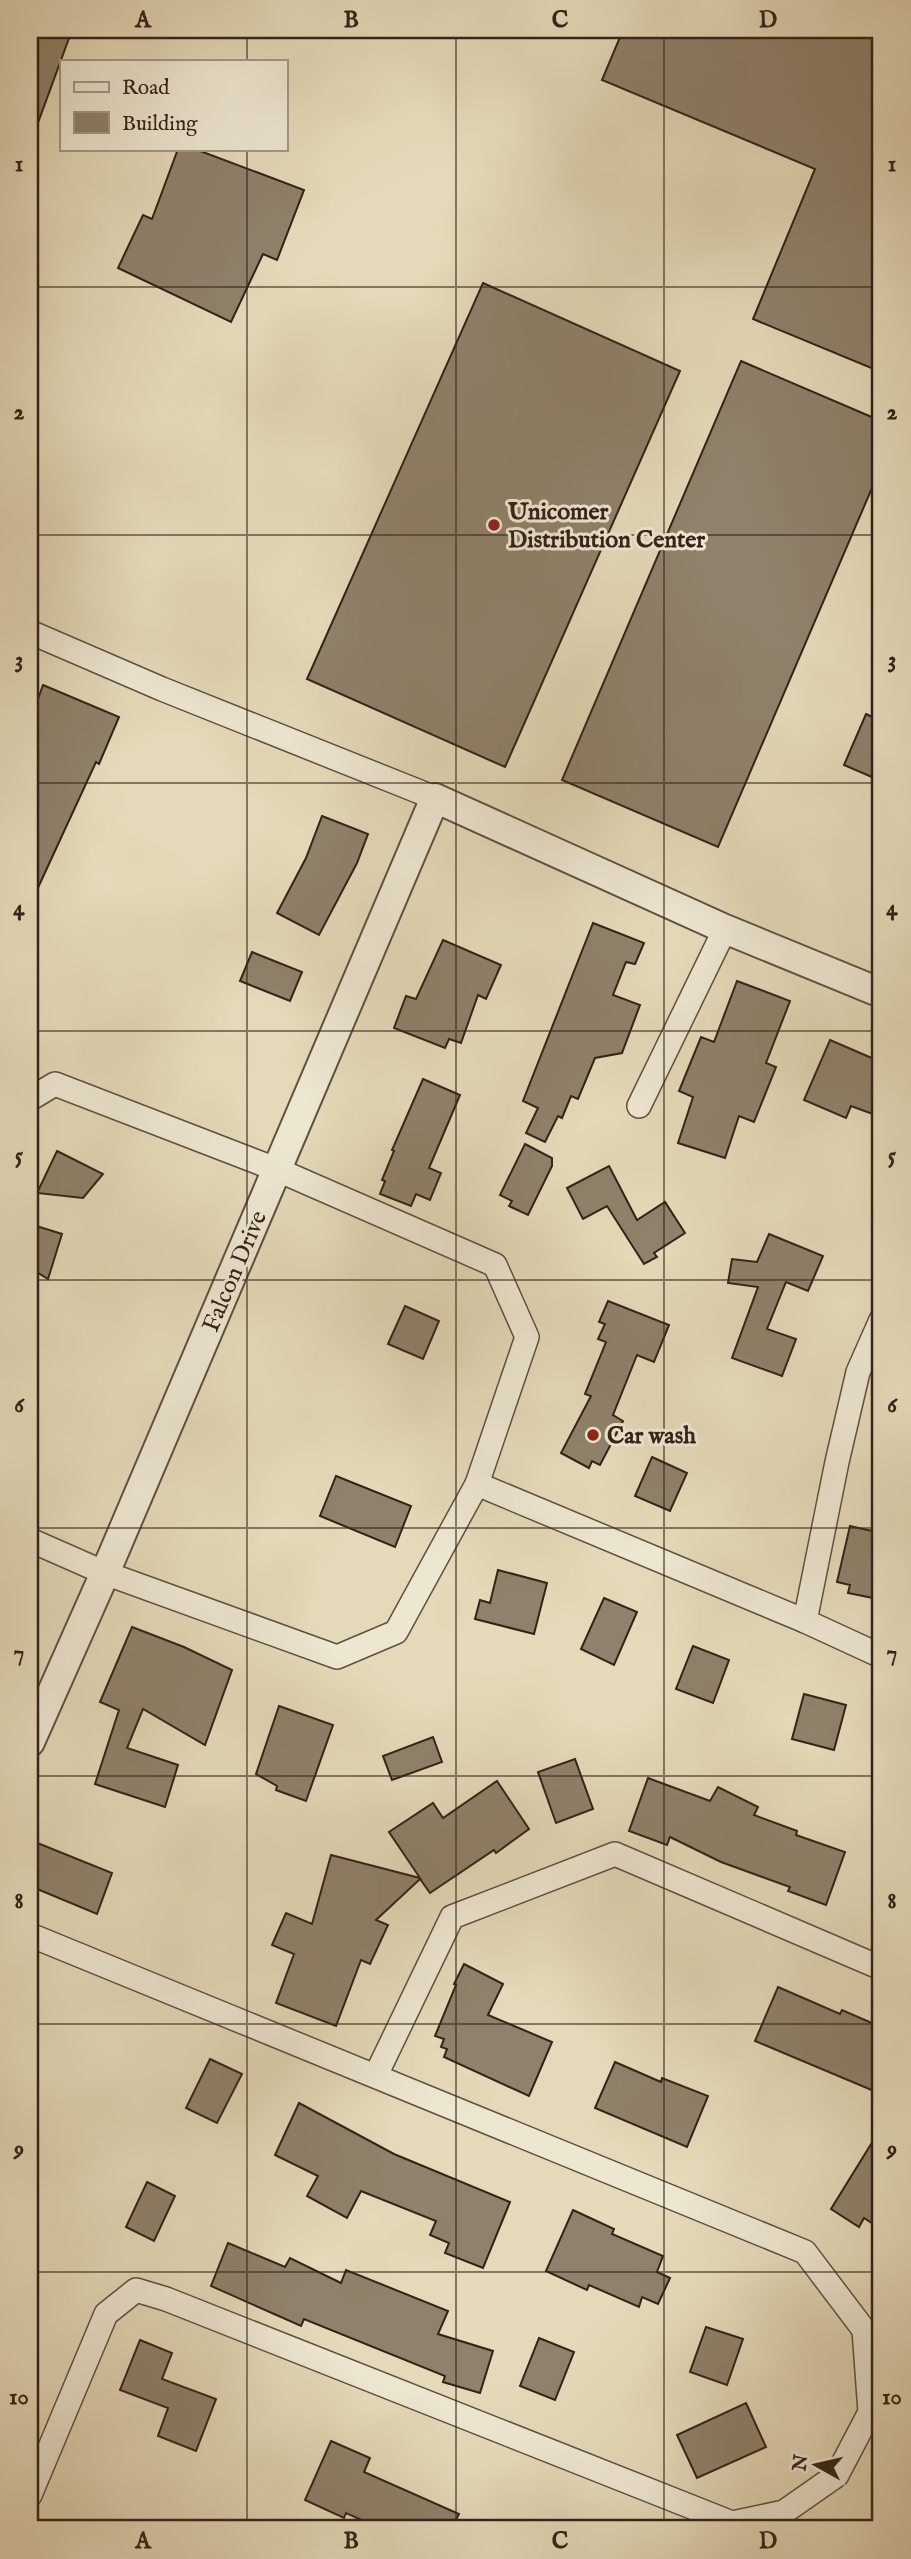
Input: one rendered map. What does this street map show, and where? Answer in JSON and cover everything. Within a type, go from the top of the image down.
[{"type":"street","points":[[30,632],[162,689],[435,798],[725,929],[881,993]]},
{"type":"street","name":"Falcon Drive","points":[[30,1742],[278,1170],[435,798]]},
{"type":"street","points":[[639,1107],[725,929]]},
{"type":"street","points":[[30,1099],[55,1084],[278,1170],[495,1265],[527,1337],[477,1483],[396,1632],[337,1657],[105,1573],[30,1540]]},
{"type":"street","points":[[806,1621],[859,1372],[881,1320]]},
{"type":"street","points":[[477,1483],[806,1621],[881,1656]]},
{"type":"street","points":[[376,2075],[452,1917],[615,1854],[881,1968]]},
{"type":"street","points":[[30,1935],[805,2252],[864,2330],[870,2412],[836,2474],[784,2512],[732,2523],[178,2304],[136,2290],[106,2314],[30,2495]]},
{"type":"building","points":[[30,30],[72,30],[32,139]]},
{"type":"building","points":[[623,30],[881,30],[881,372],[753,319],[815,169],[602,80]]},
{"type":"building","points":[[178,150],[198,150],[304,190],[277,260],[263,254],[231,322],[118,268],[143,215],[152,219]]},
{"type":"building","name":"Unicomer Distribution Center","points":[[483,283],[680,371],[505,767],[307,679]]},
{"type":"building","points":[[741,361],[881,421],[881,467],[718,847],[562,780]]},
{"type":"building","points":[[43,685],[119,717],[30,905],[30,721]]},
{"type":"building","points":[[866,714],[881,721],[881,781],[844,765]]},
{"type":"building","points":[[322,816],[368,834],[357,863],[319,935],[277,913],[306,858]]},
{"type":"building","points":[[593,923],[644,943],[635,964],[626,962],[613,995],[640,1005],[622,1053],[595,1058],[578,1099],[571,1096],[562,1118],[558,1116],[545,1142],[526,1133],[538,1108],[523,1101]]},
{"type":"building","points":[[443,940],[501,965],[486,999],[478,995],[461,1043],[449,1039],[445,1048],[394,1028],[406,996],[416,999]]},
{"type":"building","points":[[252,952],[302,972],[290,1001],[240,981]]},
{"type":"building","points":[[737,981],[790,1001],[766,1063],[776,1067],[754,1122],[739,1116],[725,1158],[678,1143],[693,1097],[679,1091],[701,1037],[714,1042]]},
{"type":"building","points":[[830,1040],[881,1062],[881,1117],[851,1106],[846,1118],[804,1100]]},
{"type":"building","points":[[423,1079],[460,1095],[429,1168],[441,1173],[430,1200],[416,1194],[411,1206],[380,1194],[385,1181],[382,1180],[394,1151],[392,1150]]},
{"type":"building","points":[[525,1144],[552,1158],[552,1166],[528,1215],[509,1206],[512,1201],[500,1195]]},
{"type":"building","points":[[57,1151],[103,1174],[83,1198],[37,1193]]},
{"type":"building","points":[[609,1166],[637,1220],[665,1202],[685,1233],[654,1253],[657,1257],[644,1264],[607,1206],[583,1219],[567,1188]]},
{"type":"building","points":[[30,1224],[62,1234],[48,1279],[30,1268]]},
{"type":"building","points":[[769,1234],[823,1256],[808,1291],[786,1282],[767,1329],[796,1339],[782,1376],[732,1358],[758,1287],[728,1283],[732,1259],[757,1262]]},
{"type":"building","points":[[608,1301],[669,1325],[654,1362],[637,1355],[613,1415],[623,1421],[600,1465],[592,1461],[589,1468],[561,1453],[591,1396],[585,1394],[606,1342],[598,1339],[605,1324],[599,1322]]},
{"type":"building","points":[[405,1306],[439,1321],[423,1359],[388,1344]]},
{"type":"building","points":[[652,1457],[687,1473],[670,1511],[635,1496]]},
{"type":"building","points":[[336,1476],[411,1506],[395,1547],[320,1516]]},
{"type":"building","points":[[850,1526],[881,1533],[881,1558],[873,1598],[848,1593],[850,1585],[837,1582]]},
{"type":"building","points":[[498,1570],[547,1583],[534,1634],[475,1619],[480,1600],[490,1603]]},
{"type":"building","points":[[604,1598],[637,1612],[614,1665],[581,1649]]},
{"type":"building","points":[[132,1627],[184,1647],[232,1670],[205,1745],[143,1709],[127,1748],[178,1765],[165,1807],[95,1784],[119,1710],[100,1702]]},
{"type":"building","points":[[693,1646],[729,1660],[713,1703],[676,1689]]},
{"type":"building","points":[[804,1694],[846,1705],[834,1750],[792,1739]]},
{"type":"building","points":[[279,1706],[333,1725],[306,1801],[276,1790],[277,1786],[256,1774]]},
{"type":"building","points":[[433,1737],[442,1762],[392,1780],[383,1756]]},
{"type":"building","points":[[575,1759],[593,1809],[556,1823],[538,1772]]},
{"type":"building","points":[[648,1778],[710,1801],[718,1787],[758,1807],[754,1815],[797,1831],[796,1835],[845,1852],[826,1905],[788,1891],[790,1887],[721,1862],[670,1837],[667,1845],[629,1831]]},
{"type":"building","points":[[497,1781],[529,1829],[496,1853],[494,1850],[430,1893],[420,1879],[376,1920],[388,1925],[370,1964],[361,1960],[336,2026],[276,2003],[294,1954],[272,1945],[286,1913],[312,1924],[331,1855],[420,1878],[389,1832],[433,1803],[443,1818]]},
{"type":"building","points":[[30,1840],[112,1873],[97,1914],[30,1886]]},
{"type":"building","points":[[464,1964],[503,1984],[488,2015],[552,2042],[529,2096],[444,2057],[447,2049],[441,2047],[444,2039],[435,2036]]},
{"type":"building","points":[[778,1987],[840,2014],[842,2010],[881,2027],[881,2094],[755,2041]]},
{"type":"building","points":[[210,2059],[242,2074],[217,2123],[186,2108]]},
{"type":"building","points":[[615,2062],[661,2082],[662,2078],[708,2096],[687,2147],[595,2108]]},
{"type":"building","points":[[299,2103],[394,2154],[510,2202],[483,2268],[445,2253],[449,2243],[430,2235],[436,2221],[361,2191],[347,2218],[307,2196],[318,2176],[275,2155]]},
{"type":"building","points":[[881,2128],[881,2229],[864,2218],[859,2227],[831,2209]]},
{"type":"building","points":[[147,2182],[175,2196],[154,2241],[126,2227]]},
{"type":"building","points":[[573,2210],[614,2229],[612,2234],[663,2256],[657,2272],[670,2278],[658,2304],[642,2297],[639,2307],[589,2285],[587,2290],[546,2271]]},
{"type":"building","points":[[228,2243],[285,2267],[290,2258],[341,2283],[346,2270],[448,2311],[438,2334],[493,2351],[480,2393],[443,2382],[445,2376],[304,2319],[301,2326],[211,2286]]},
{"type":"building","points":[[706,2327],[743,2339],[727,2385],[690,2372]]},
{"type":"building","points":[[539,2338],[574,2352],[555,2400],[520,2386]]},
{"type":"building","points":[[140,2340],[172,2353],[162,2379],[216,2399],[196,2451],[158,2436],[168,2408],[120,2390]]},
{"type":"building","points":[[746,2403],[766,2447],[697,2478],[677,2435]]},
{"type":"building","points":[[331,2441],[370,2458],[364,2472],[459,2514],[451,2529],[382,2529],[346,2513],[344,2518],[305,2500]]},
{"type":"place","name":"Unicomer Distribution Center","points":[[494,525]]},
{"type":"place","name":"Car wash","points":[[593,1435]]}]
